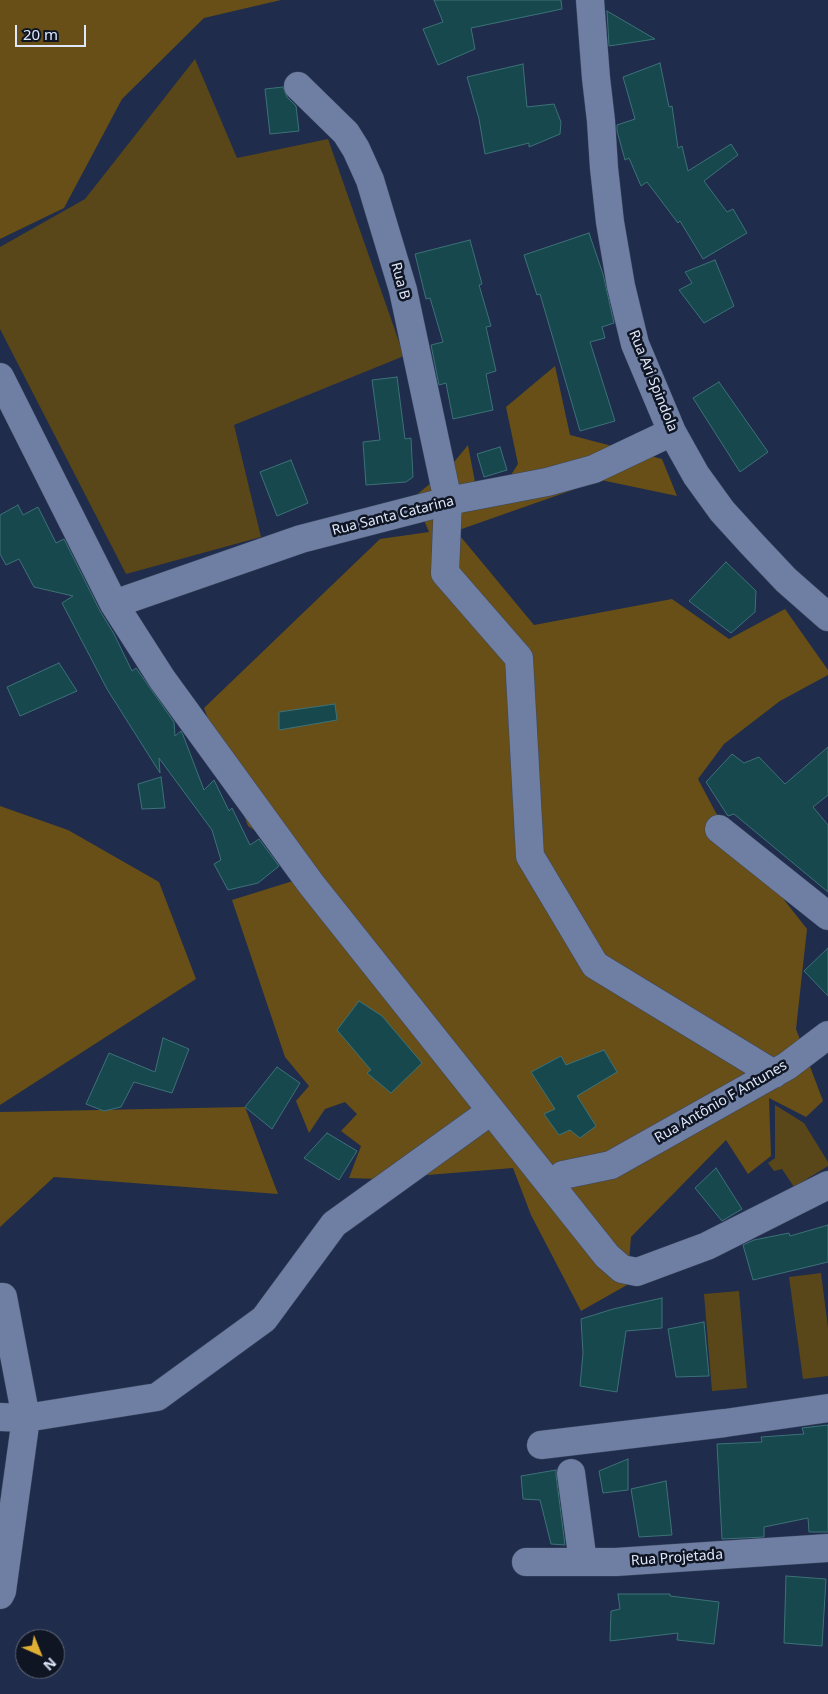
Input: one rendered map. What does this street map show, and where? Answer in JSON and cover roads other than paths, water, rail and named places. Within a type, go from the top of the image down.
[{"type":"street","name":"Rua Ari Spindola","points":[[590,0],[610,222],[621,286],[635,344],[672,432],[696,475],[722,511],[786,580],[828,617]]},
{"type":"street","name":"Rua B","points":[[298,86],[346,133],[356,149],[370,180],[403,290],[448,501],[445,573],[519,658],[530,856],[595,965],[774,1074]]},
{"type":"street","points":[[0,377],[114,604],[162,679],[310,884],[606,1256],[622,1269],[637,1272],[707,1246],[828,1185]]},
{"type":"street","name":"Rua Santa Catarina","points":[[114,604],[301,539],[448,501],[547,482],[594,469],[672,432]]},
{"type":"street","points":[[719,829],[828,916]]},
{"type":"street","name":"Rua Antônio F Antunes","points":[[564,1175],[611,1165],[774,1074],[828,1035]]},
{"type":"street","points":[[13,1417],[157,1397],[264,1319],[334,1224],[491,1111]]},
{"type":"street","points":[[0,1297],[3,1297],[13,1417],[2,1591],[0,1595]]},
{"type":"street","points":[[541,1445],[725,1423],[828,1408]]},
{"type":"street","points":[[571,1473],[583,1562]]},
{"type":"street","name":"Rua Projetada","points":[[526,1562],[625,1562],[828,1548]]}]
